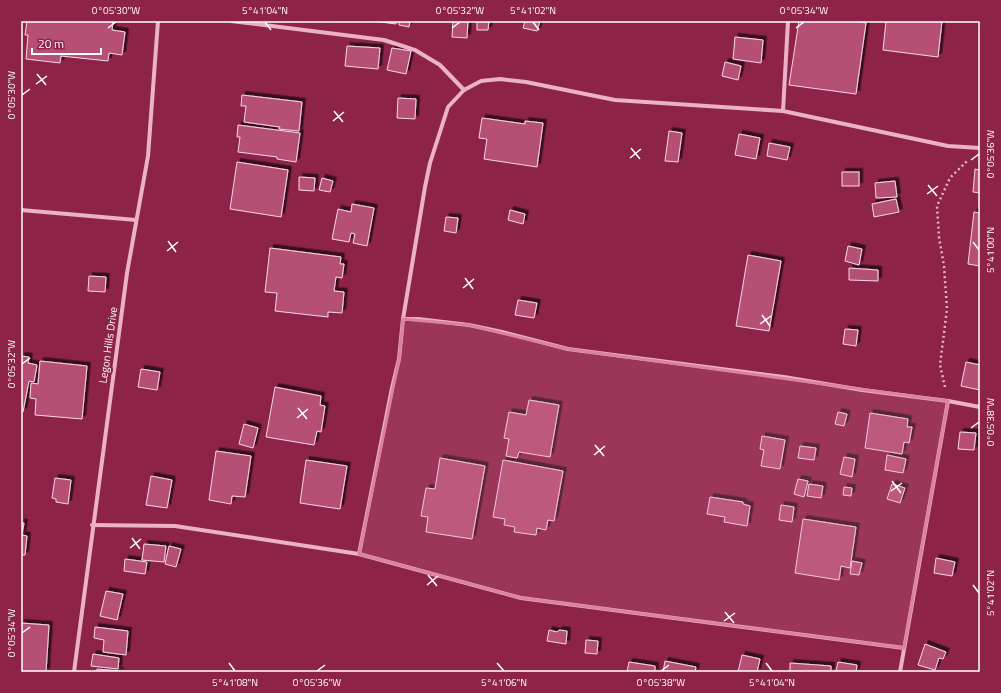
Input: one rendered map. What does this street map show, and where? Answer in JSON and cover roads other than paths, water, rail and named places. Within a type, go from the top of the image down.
[{"type":"street","name":"Legon Hills Drive","points":[[74,672],[92,525],[127,272],[148,156],[158,21]]},
{"type":"street","points":[[231,21],[384,40],[415,50],[440,65],[464,90]]},
{"type":"street","points":[[783,111],[788,21]]},
{"type":"street","points":[[359,554],[399,359],[403,319],[430,163],[448,107],[464,90],[481,81],[500,79],[526,82],[615,100],[783,111],[948,146],[978,148]]},
{"type":"street","points":[[21,210],[136,220]]},
{"type":"street","points":[[403,319],[418,319],[469,325],[568,349],[784,377],[980,407]]},
{"type":"street","points":[[900,672],[948,401]]},
{"type":"street","points":[[92,525],[175,526],[359,554],[521,598],[904,648]]}]
